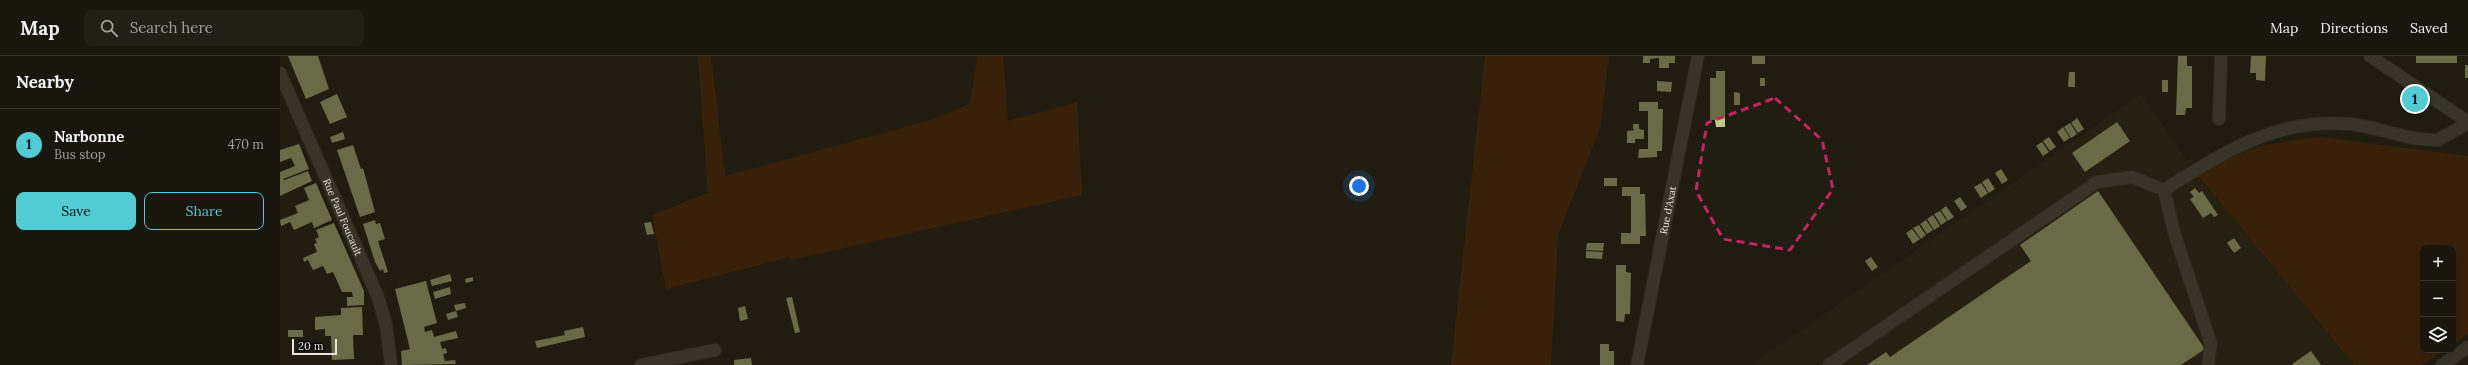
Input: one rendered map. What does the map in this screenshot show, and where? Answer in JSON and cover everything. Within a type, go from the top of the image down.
[{"type":"street","name":"Rue d'Axat","points":[[1637,365],[1698,56]]},
{"type":"street","points":[[2220,119],[2221,56]]},
{"type":"street","points":[[2164,190],[2229,150],[2277,131],[2315,125],[2349,124],[2438,140],[2468,122],[2370,56]]},
{"type":"street","name":"Rue Paul Foucault","points":[[280,73],[378,297],[386,325],[391,365]]},
{"type":"street","points":[[1829,365],[2097,182],[2132,177],[2164,190]]},
{"type":"street","points":[[2164,190],[2174,232],[2211,344],[2208,365]]},
{"type":"street","points":[[2442,365],[2468,347]]},
{"type":"street","points":[[641,365],[716,350]]},
{"type":"highlighted area","points":[[1775,98],[1822,140],[1833,189],[1790,250],[1723,239],[1696,191],[1707,123]]},
{"type":"shaded area","points":[[698,56],[711,56],[725,176],[931,120],[970,104],[977,56],[1003,56],[1008,121],[1077,102],[1082,195],[790,260],[789,257],[666,289],[652,215],[708,193]]},
{"type":"shaded area","points":[[1485,56],[1609,56],[1600,128],[1558,235],[1551,365],[1451,365]]},
{"type":"shaded area","points":[[2141,94],[2197,174],[2354,365],[1751,365]]},
{"type":"shaded area","points":[[2318,137],[2468,156],[2468,334],[2456,342],[2456,245],[2420,245],[2420,353],[2440,353],[2422,365],[2354,365],[2197,174],[2258,146]]},
{"type":"building","points":[[288,56],[318,56],[329,89],[306,99]]},
{"type":"building","points":[[1643,56],[1675,56],[1675,63],[1669,63],[1669,68],[1659,68],[1659,58],[1650,59],[1650,63],[1643,63]]},
{"type":"building","points":[[1752,56],[1765,56],[1765,64],[1752,64]]},
{"type":"building","points":[[2178,56],[2187,56],[2187,66],[2192,66],[2192,108],[2186,108],[2185,115],[2176,115]]},
{"type":"building","points":[[2251,56],[2266,56],[2265,81],[2256,80],[2256,73],[2250,73]]},
{"type":"building","points":[[2416,56],[2457,56],[2457,63],[2416,63]]},
{"type":"building","points":[[2465,65],[2468,65],[2468,78],[2465,78]]},
{"type":"building","points":[[1716,71],[1725,71],[1725,127],[1716,127],[1715,120],[1710,120],[1710,78],[1716,78]]},
{"type":"building","points":[[2069,72],[2075,72],[2075,87],[2068,87]]},
{"type":"building","points":[[1760,78],[1765,78],[1765,86],[1760,86]]},
{"type":"building","points":[[2162,80],[2168,80],[2168,92],[2162,92]]},
{"type":"building","points":[[1657,81],[1672,82],[1671,92],[1657,91]]},
{"type":"building","points":[[1734,92],[1740,93],[1740,105],[1734,105]]},
{"type":"building","points":[[337,94],[347,117],[330,124],[320,102]]},
{"type":"building","points":[[1639,102],[1658,102],[1658,109],[1663,109],[1662,151],[1657,151],[1657,157],[1638,158],[1639,149],[1648,149],[1648,111],[1639,111]]},
{"type":"building","points":[[2077,118],[2084,129],[2078,133],[2071,123]]},
{"type":"building","points":[[2117,122],[2130,141],[2085,172],[2072,153]]},
{"type":"building","points":[[2070,123],[2077,134],[2071,138],[2064,127]]},
{"type":"building","points":[[1633,124],[1639,124],[1639,129],[1644,130],[1644,139],[1635,139],[1635,143],[1627,143],[1627,131],[1635,130],[1633,129]]},
{"type":"building","points":[[2063,127],[2070,138],[2064,142],[2057,132]]},
{"type":"building","points":[[343,132],[345,139],[332,143],[330,137]]},
{"type":"building","points":[[2049,137],[2056,147],[2050,151],[2043,141]]},
{"type":"building","points":[[2042,142],[2049,152],[2043,156],[2036,146]]},
{"type":"building","points":[[299,144],[309,169],[283,179],[284,180],[308,171],[312,181],[280,196],[280,172],[295,166],[291,158],[280,162],[280,150]]},
{"type":"building","points":[[353,145],[361,169],[363,168],[375,212],[360,217],[337,150]]},
{"type":"building","points":[[2001,169],[2008,180],[2002,184],[1995,173]]},
{"type":"building","points":[[1604,178],[1617,178],[1617,186],[1604,186]]},
{"type":"building","points":[[1988,178],[1995,189],[1989,193],[1982,182]]},
{"type":"building","points":[[316,183],[332,220],[314,228],[312,222],[294,230],[290,222],[281,226],[280,220],[298,213],[295,206],[309,200],[304,188]]},
{"type":"building","points":[[1981,183],[1988,193],[1981,198],[1974,187]]},
{"type":"building","points":[[1622,187],[1640,187],[1640,194],[1645,194],[1646,236],[1640,236],[1640,244],[1621,244],[1621,233],[1631,233],[1631,196],[1622,196]]},
{"type":"building","points":[[2195,188],[2199,193],[2202,191],[2218,215],[2214,217],[2211,213],[2203,218],[2190,199],[2194,197],[2190,192]]},
{"type":"building","points":[[2098,191],[2205,349],[2181,365],[1867,365],[1886,352],[1890,357],[2031,261],[2020,245]]},
{"type":"building","points":[[1960,197],[1967,207],[1961,211],[1954,201]]},
{"type":"building","points":[[1946,206],[1954,217],[1948,221],[1941,210]]},
{"type":"building","points":[[1940,211],[1947,221],[1941,225],[1934,214]]},
{"type":"building","points":[[1933,215],[1940,226],[1934,230],[1927,219]]},
{"type":"building","points":[[375,220],[376,224],[380,223],[385,239],[378,241],[388,272],[384,273],[383,269],[380,271],[375,262],[363,224]]},
{"type":"building","points":[[1926,220],[1933,230],[1927,234],[1920,224]]},
{"type":"building","points":[[651,222],[654,234],[647,235],[644,223]]},
{"type":"building","points":[[334,223],[364,291],[364,305],[347,306],[347,297],[353,297],[352,292],[342,292],[333,272],[327,274],[323,266],[313,270],[308,260],[304,262],[303,258],[317,252],[314,244],[317,243],[315,239],[319,237],[316,230]]},
{"type":"building","points":[[1919,225],[1926,235],[1921,239],[1913,228]]},
{"type":"building","points":[[1912,229],[1920,239],[1913,244],[1906,233]]},
{"type":"building","points":[[2234,238],[2241,248],[2234,253],[2227,243]]},
{"type":"building","points":[[1587,243],[1604,243],[1603,251],[1586,250]]},
{"type":"building","points":[[1586,251],[1603,252],[1602,259],[1586,258]]},
{"type":"building","points":[[1871,257],[1878,267],[1872,271],[1865,261]]},
{"type":"building","points":[[1616,265],[1626,265],[1626,272],[1631,273],[1630,314],[1625,314],[1624,322],[1616,321]]},
{"type":"building","points":[[450,274],[452,281],[432,286],[430,280]]},
{"type":"building","points":[[473,277],[473,281],[466,283],[465,279]]},
{"type":"building","points":[[426,281],[437,323],[424,327],[425,332],[432,330],[434,337],[456,331],[458,338],[440,342],[442,349],[446,348],[447,353],[443,354],[445,361],[455,360],[456,364],[402,365],[401,351],[410,349],[395,289]]},
{"type":"building","points":[[450,287],[451,294],[435,299],[433,292]]},
{"type":"building","points":[[792,297],[800,332],[795,333],[786,298]]},
{"type":"building","points":[[465,303],[466,308],[456,311],[454,305]]},
{"type":"building","points":[[745,306],[748,319],[740,321],[738,308]]},
{"type":"building","points":[[362,307],[363,335],[353,335],[354,359],[332,360],[331,336],[325,336],[325,329],[315,330],[315,317],[341,315],[341,308]]},
{"type":"building","points":[[456,311],[458,317],[448,320],[446,314]]},
{"type":"building","points":[[583,327],[585,337],[537,348],[535,341],[565,335],[564,331]]},
{"type":"building","points":[[288,330],[303,330],[303,337],[288,337]]},
{"type":"building","points":[[1600,344],[1609,344],[1609,351],[1614,351],[1614,365],[1600,365]]},
{"type":"building","points":[[2311,351],[2321,365],[2292,364]]},
{"type":"building","points":[[751,358],[752,365],[734,365],[734,360]]},
{"type":"place","name":"Narbonne","points":[[2415,99]]}]
